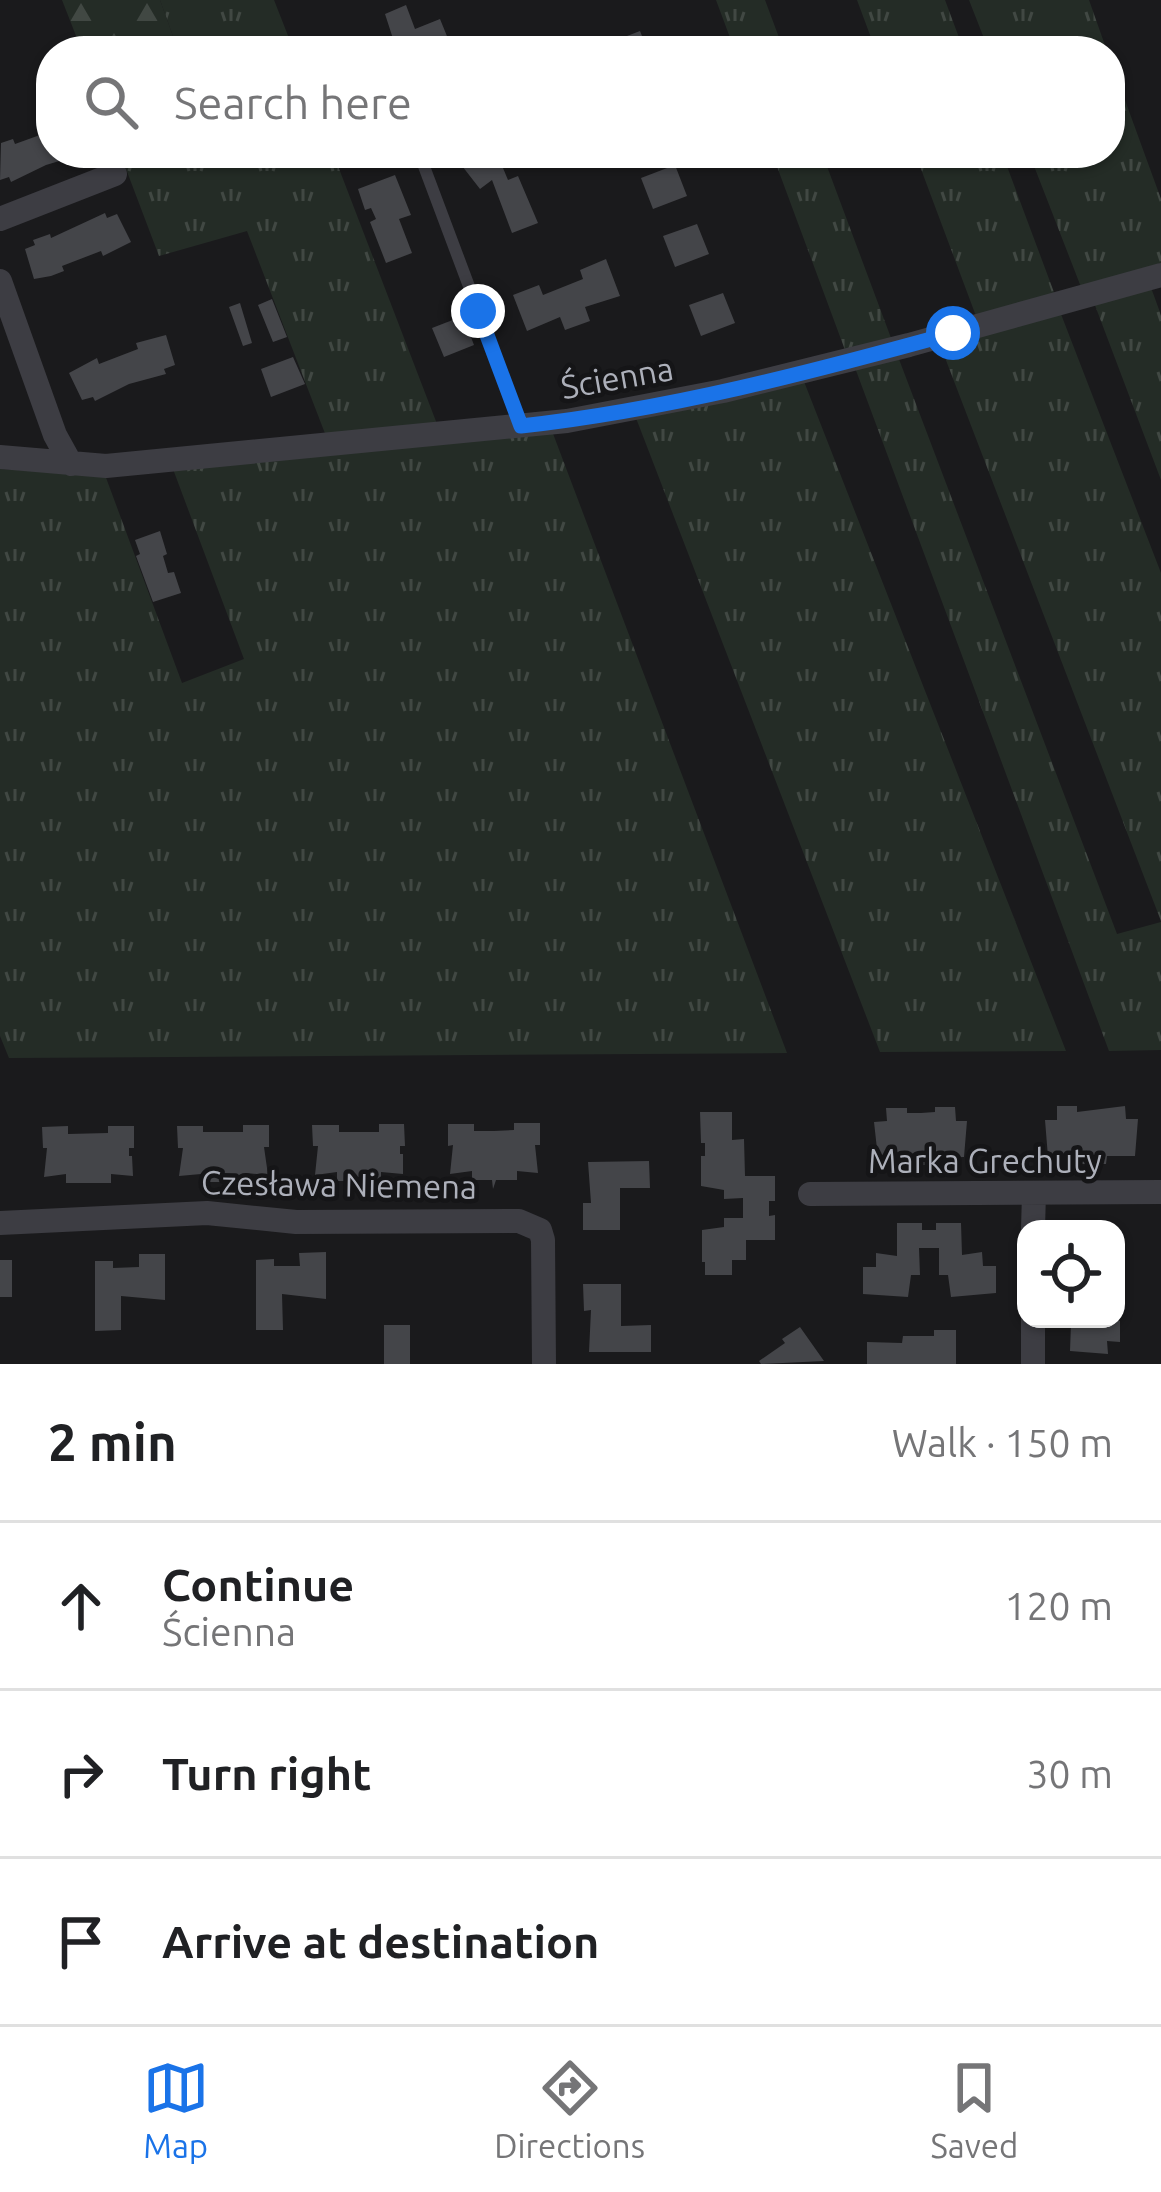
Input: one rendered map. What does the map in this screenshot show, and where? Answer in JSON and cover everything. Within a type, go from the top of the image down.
[{"type":"street","points":[[0,219],[115,174]]},
{"type":"street","name":"Ścienna","points":[[0,457],[106,466],[567,421],[722,391],[1161,275]]},
{"type":"street","points":[[0,281],[71,464]]},
{"type":"street","name":"Marka Grechuty","points":[[810,1194],[1161,1192]]},
{"type":"street","points":[[1034,1193],[1034,1220]]},
{"type":"street","name":"Czesława Niemena","points":[[0,1223],[207,1214],[296,1222],[493,1220],[532,1224],[543,1240],[544,1364]]},
{"type":"street","points":[[1033,1328],[1033,1364]]},
{"type":"lane","points":[[425,168],[521,426]]},
{"type":"green space","points":[[62,0],[160,0],[173,36],[76,36]]},
{"type":"green space","points":[[160,0],[274,0],[288,36],[173,36]]},
{"type":"green space","points":[[716,0],[765,0],[778,36],[729,36]]},
{"type":"green space","points":[[857,0],[945,0],[958,36],[870,36]]},
{"type":"green space","points":[[969,0],[1089,0],[1102,36],[983,36]]},
{"type":"green space","points":[[1125,100],[1161,199],[1161,263],[1081,287],[1035,168],[1125,168]]},
{"type":"green space","points":[[126,168],[339,168],[437,424],[326,436],[247,231],[159,256]]},
{"type":"green space","points":[[778,168],[828,168],[891,338],[845,350]]},
{"type":"green space","points":[[921,168],[1008,168],[1055,295],[976,316]]},
{"type":"green space","points":[[1150,285],[1161,315],[1161,480],[1093,300]]},
{"type":"green space","points":[[1059,309],[1161,573],[1161,921],[939,342]]},
{"type":"green space","points":[[897,354],[1117,934],[1161,922],[1161,1050],[1109,1051],[854,365]]},
{"type":"green space","points":[[803,379],[1066,1051],[880,1052],[636,418]]},
{"type":"green space","points":[[552,431],[787,1053],[9,1058],[0,1036],[0,469],[105,475],[182,683],[244,659],[173,469]]},
{"type":"building","points":[[406,5],[415,29],[440,19],[447,36],[392,36],[385,14]]},
{"type":"building","points":[[36,136],[36,168],[40,168],[11,182],[9,177],[0,180],[1,143],[13,139],[15,144]]},
{"type":"building","points":[[464,168],[503,168],[508,180],[518,176],[538,223],[512,233],[492,180],[480,189]]},
{"type":"building","points":[[676,168],[687,196],[653,209],[641,178]]},
{"type":"building","points":[[395,175],[411,215],[399,219],[412,253],[386,263],[370,222],[376,219],[371,208],[365,210],[358,189]]},
{"type":"building","points":[[105,213],[107,218],[117,214],[131,242],[34,279],[25,249],[35,245],[33,240],[50,234],[51,238]]},
{"type":"building","points":[[697,224],[709,254],[675,267],[663,236]]},
{"type":"building","points":[[606,259],[620,296],[585,307],[590,321],[565,330],[560,317],[527,331],[513,295],[539,285],[543,295],[583,279],[580,270]]},
{"type":"building","points":[[723,293],[735,323],[701,336],[689,305]]},
{"type":"building","points":[[272,299],[287,337],[273,342],[258,305]]},
{"type":"building","points":[[240,303],[252,343],[243,346],[229,307]]},
{"type":"building","points":[[463,316],[474,345],[444,357],[432,328]]},
{"type":"building","points":[[166,335],[175,365],[164,369],[166,374],[129,384],[95,401],[93,397],[82,400],[69,373],[97,358],[99,364],[138,349],[136,343]]},
{"type":"building","points":[[293,357],[305,384],[271,397],[261,369]]},
{"type":"building","points":[[160,531],[168,573],[174,572],[181,593],[153,602],[135,540]]},
{"type":"building","points":[[1057,1106],[1077,1106],[1077,1112],[1125,1106],[1126,1119],[1138,1119],[1135,1156],[1107,1156],[1106,1164],[1077,1164],[1076,1156],[1048,1157],[1045,1120],[1057,1120]]},
{"type":"building","points":[[935,1107],[955,1107],[956,1121],[967,1121],[964,1157],[936,1158],[936,1165],[906,1165],[906,1157],[878,1158],[874,1122],[887,1121],[886,1108],[921,1113],[935,1112]]},
{"type":"building","points":[[700,1112],[732,1112],[732,1140],[744,1139],[745,1176],[775,1176],[775,1201],[769,1201],[769,1216],[775,1215],[775,1240],[746,1240],[746,1260],[732,1260],[732,1275],[705,1275],[702,1262],[702,1230],[724,1227],[724,1218],[743,1218],[743,1198],[724,1199],[724,1190],[701,1186],[705,1143],[701,1143]]},
{"type":"building","points":[[514,1123],[540,1123],[540,1145],[535,1145],[538,1173],[517,1171],[517,1180],[496,1180],[493,1189],[492,1180],[472,1180],[472,1171],[450,1174],[453,1145],[448,1146],[448,1124],[474,1124],[474,1131],[494,1131],[514,1130]]},
{"type":"building","points":[[379,1124],[404,1124],[403,1174],[381,1172],[381,1181],[337,1181],[337,1172],[315,1175],[318,1146],[313,1146],[312,1125],[339,1125],[339,1132],[379,1132]]},
{"type":"building","points":[[243,1125],[269,1125],[269,1147],[264,1147],[268,1175],[246,1173],[246,1182],[201,1182],[201,1174],[179,1176],[183,1148],[178,1148],[177,1126],[203,1126],[203,1132],[243,1132]]},
{"type":"building","points":[[68,1126],[68,1134],[108,1133],[108,1126],[134,1126],[134,1148],[129,1148],[133,1176],[111,1174],[111,1183],[66,1183],[66,1174],[44,1177],[47,1148],[43,1148],[42,1127]]},
{"type":"building","points":[[649,1161],[650,1188],[620,1188],[620,1230],[583,1230],[583,1203],[591,1203],[588,1162]]},
{"type":"building","points":[[897,1223],[922,1223],[922,1230],[936,1230],[936,1223],[961,1223],[962,1255],[982,1252],[983,1266],[996,1266],[996,1293],[951,1297],[948,1275],[939,1275],[939,1248],[919,1248],[920,1275],[911,1275],[908,1297],[863,1294],[863,1267],[876,1267],[876,1253],[897,1256]]},
{"type":"building","points":[[326,1252],[326,1299],[282,1294],[283,1330],[256,1330],[256,1260],[300,1266],[299,1253]]},
{"type":"building","points":[[139,1254],[165,1254],[165,1300],[121,1296],[121,1330],[95,1331],[95,1261],[113,1261],[113,1268],[139,1267]]},
{"type":"building","points":[[0,1260],[12,1260],[12,1297],[0,1297]]},
{"type":"building","points":[[583,1284],[621,1284],[621,1326],[651,1325],[651,1352],[589,1352],[591,1310],[584,1311]]},
{"type":"building","points":[[384,1325],[410,1325],[410,1364],[384,1364]]},
{"type":"building","points":[[800,1327],[824,1361],[761,1364],[785,1343],[782,1339]]},
{"type":"building","points":[[1071,1328],[1120,1328],[1120,1342],[1107,1341],[1108,1354],[1070,1351]]},
{"type":"building","points":[[934,1330],[956,1330],[956,1364],[867,1364],[867,1342],[902,1343],[903,1336],[934,1336]]},
{"type":"route","points":[[478,311],[521,426],[722,391],[953,333]]}]
